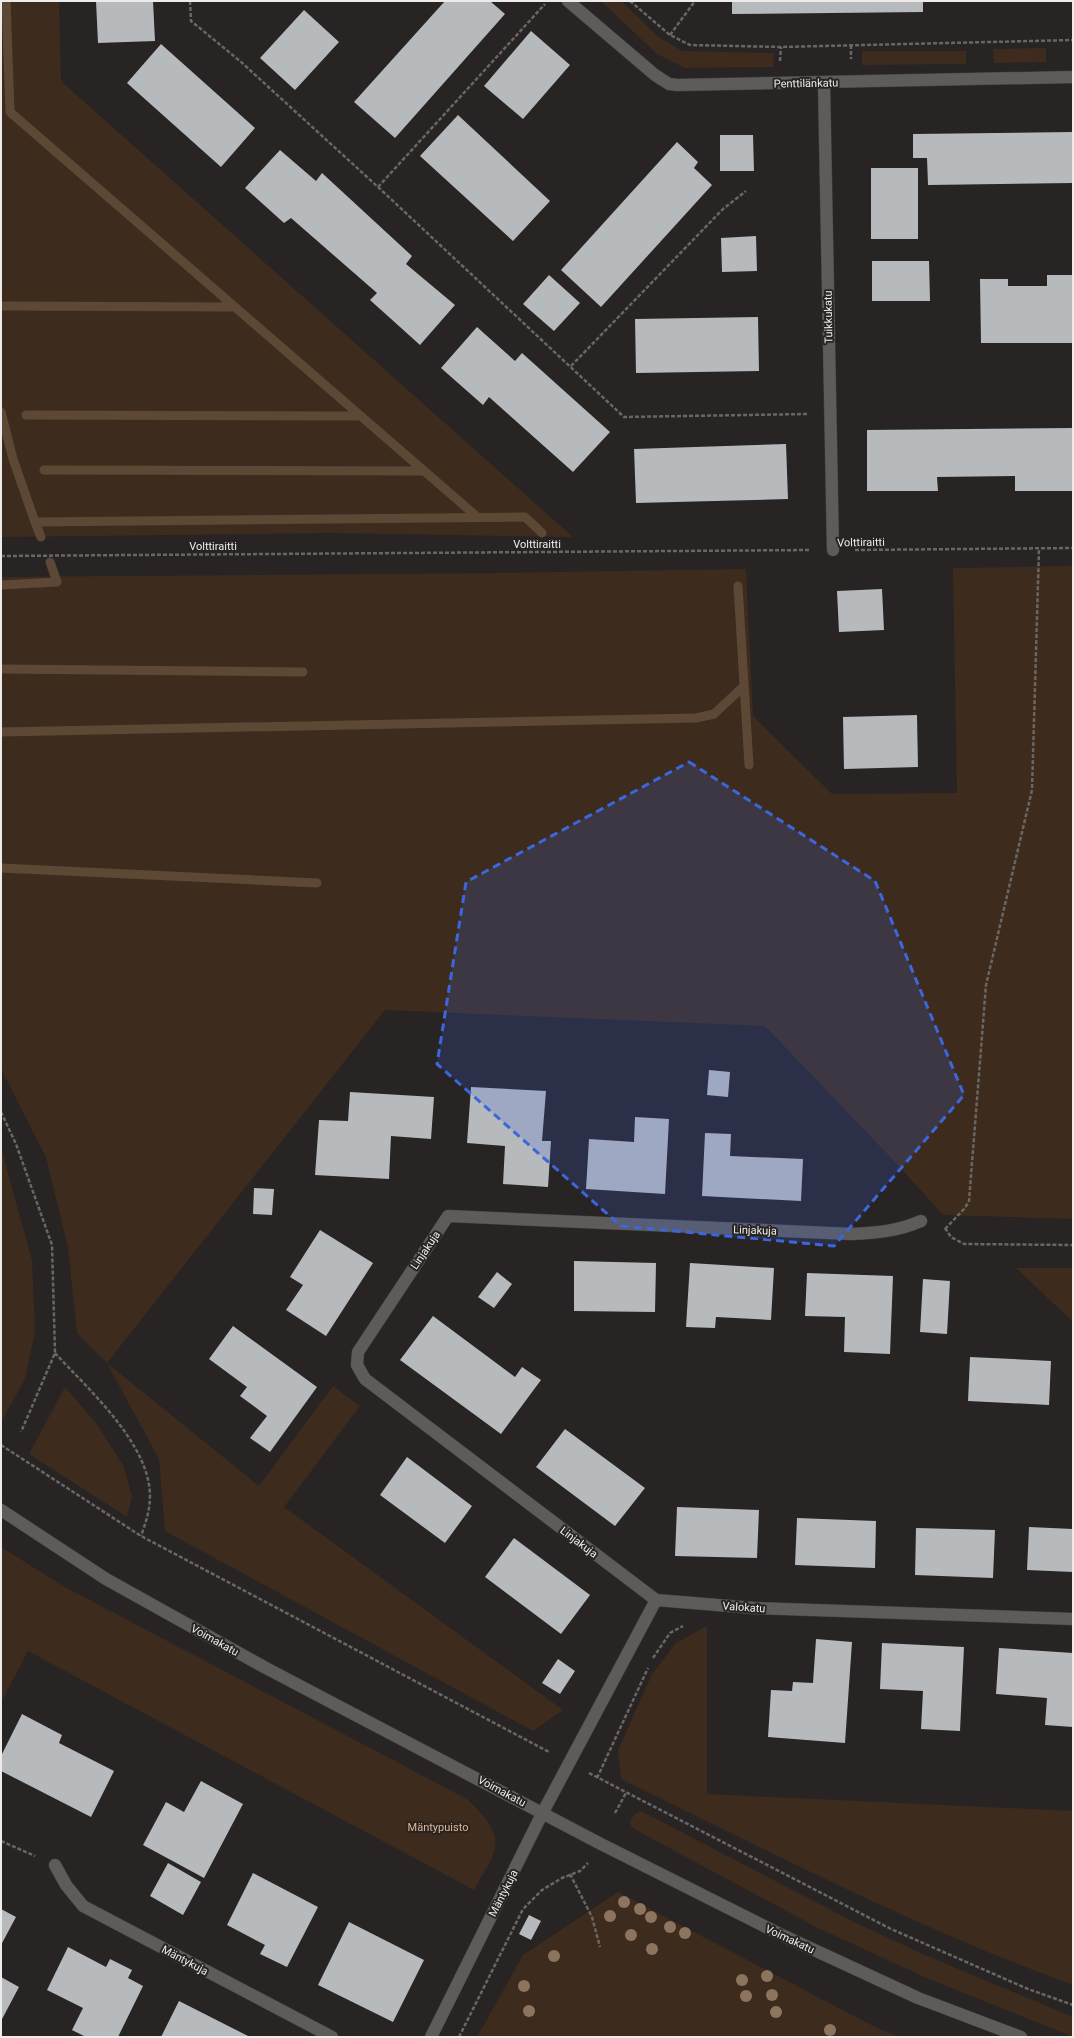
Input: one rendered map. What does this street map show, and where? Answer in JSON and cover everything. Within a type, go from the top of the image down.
[{"type":"street","name":"Penttilänkatu","points":[[568,1],[641,63],[669,84],[824,83],[1073,77]]},
{"type":"street","name":"Tuikkukatu","points":[[824,83],[832,550]]},
{"type":"street","name":"Linjakuja","points":[[656,1600],[365,1379],[357,1365],[358,1352],[448,1216],[851,1234],[888,1232],[902,1229],[921,1221]]},
{"type":"street","name":"Voimakatu","points":[[1,1510],[113,1583],[271,1670],[543,1812],[784,1936],[918,1998],[1021,2037]]},
{"type":"street","name":"Valokatu","points":[[656,1600],[754,1608],[1073,1619]]},
{"type":"street","points":[[543,1812],[656,1600]]},
{"type":"street","name":"Mäntykuja","points":[[431,2037],[543,1812]]},
{"type":"street","name":"Mäntykuja","points":[[55,1865],[66,1885],[83,1906],[332,2037]]},
{"type":"path","points":[[190,1],[191,21],[240,61],[378,187],[624,417],[830,414]]},
{"type":"path","points":[[378,187],[548,1]]},
{"type":"path","points":[[630,1],[670,35],[690,45],[781,47],[1073,40]]},
{"type":"path","points":[[670,35],[695,1]]},
{"type":"path","points":[[571,366],[723,209],[746,191]]},
{"type":"path","name":"Volttiraitti","points":[[1,556],[1073,548]]},
{"type":"path","points":[[945,1229],[965,1208],[969,1201],[986,985],[1032,790],[1039,549]]},
{"type":"path","points":[[1,1112],[16,1144],[52,1245],[55,1353],[21,1432]]},
{"type":"path","points":[[921,1221],[938,1225],[945,1229],[951,1237],[964,1244],[1073,1245]]},
{"type":"path","points":[[55,1353],[121,1426],[134,1444],[145,1467],[150,1494],[149,1513],[141,1536]]},
{"type":"path","points":[[1,1445],[141,1536],[550,1752]]},
{"type":"path","points":[[597,1778],[651,1661],[670,1633],[690,1622]]},
{"type":"path","points":[[587,1773],[891,1929],[1028,1989],[1073,2005]]},
{"type":"path","points":[[615,1813],[626,1793]]},
{"type":"path","points":[[1,1841],[55,1865]]},
{"type":"path","points":[[459,2037],[523,1909],[542,1890],[570,1874],[580,1871],[588,1862]]},
{"type":"path","points":[[570,1874],[592,1917],[600,1947]]},
{"type":"highlighted area","points":[[689,762],[875,881],[964,1095],[834,1246],[621,1226],[437,1064],[466,882]]},
{"type":"green space","points":[[1,1],[59,1],[61,79],[63,83],[573,537],[331,533],[1,537]]},
{"type":"green space","points":[[601,1],[621,1],[660,38],[682,51],[774,53],[773,67],[685,68],[657,54]]},
{"type":"green space","points":[[1046,48],[1046,62],[994,63],[993,49]]},
{"type":"green space","points":[[862,51],[966,51],[966,64],[862,65]]},
{"type":"green space","points":[[1073,566],[1073,1219],[943,1215],[895,1162],[765,1026],[385,1010],[107,1363],[77,1333],[68,1248],[46,1157],[1,1069],[1,577],[500,573],[746,569],[753,716],[832,794],[957,793],[953,568]]},
{"type":"green space","points":[[1,1148],[32,1260],[35,1331],[25,1379],[1,1422]]},
{"type":"green space","points":[[1016,1268],[1073,1268],[1073,1322]]},
{"type":"green space","points":[[107,1363],[259,1486],[333,1386],[360,1406],[284,1507],[563,1710],[533,1731],[165,1531],[159,1459]]},
{"type":"green space","points":[[65,1387],[96,1423],[123,1465],[132,1496],[127,1517],[29,1454]]},
{"type":"green space","name":"Mäntypuisto","points":[[1,1547],[63,1586],[467,1799],[487,1820],[494,1834],[495,1841],[495,1848],[492,1857],[474,1890],[28,1651],[1,1702]]},
{"type":"green space","points":[[707,1626],[707,1794],[1073,1811],[1073,1985],[1015,1963],[901,1914],[788,1861],[621,1779],[618,1750],[652,1674],[676,1643]]},
{"type":"green space","points":[[641,1811],[854,1922],[925,1955],[1073,2017],[1073,2037],[929,1979],[818,1928],[636,1830],[631,1826],[630,1821],[635,1814]]},
{"type":"green space","points":[[618,1892],[875,2027],[900,2037],[477,2037],[523,1955]]},
{"type":"building","points":[[96,1],[153,1],[155,41],[98,43]]},
{"type":"building","points":[[445,1],[490,1],[505,14],[395,138],[354,102]]},
{"type":"building","points":[[732,1],[923,1],[923,12],[732,14]]},
{"type":"building","points":[[304,10],[339,42],[295,90],[260,58]]},
{"type":"building","points":[[531,31],[570,65],[523,119],[484,86]]},
{"type":"building","points":[[161,44],[255,128],[221,167],[127,83]]},
{"type":"building","points":[[458,115],[550,201],[513,241],[420,156]]},
{"type":"building","points":[[1073,132],[1073,183],[928,185],[927,158],[913,158],[913,134]]},
{"type":"building","points":[[720,135],[753,135],[754,171],[720,171]]},
{"type":"building","points":[[677,142],[698,162],[694,168],[712,185],[601,307],[561,270]]},
{"type":"building","points":[[280,150],[316,181],[322,173],[412,256],[406,264],[455,305],[420,345],[370,300],[377,293],[291,218],[284,223],[245,188]]},
{"type":"building","points":[[871,168],[918,168],[918,239],[871,239]]},
{"type":"building","points":[[756,236],[757,271],[722,272],[721,238]]},
{"type":"building","points":[[872,261],[929,261],[930,301],[872,301]]},
{"type":"building","points":[[549,275],[580,303],[554,331],[523,304]]},
{"type":"building","points":[[1047,275],[1073,275],[1073,343],[981,343],[980,279],[1008,279],[1008,286],[1047,286]]},
{"type":"building","points":[[758,317],[759,371],[636,373],[635,319]]},
{"type":"building","points":[[477,327],[515,361],[522,353],[610,432],[573,472],[489,397],[483,405],[441,368]]},
{"type":"building","points":[[1073,428],[1073,491],[1015,491],[1015,476],[937,477],[938,491],[867,491],[867,430]]},
{"type":"building","points":[[786,444],[788,499],[636,503],[634,449]]},
{"type":"building","points":[[882,589],[884,630],[839,632],[837,591]]},
{"type":"building","points":[[917,715],[918,767],[844,769],[843,717]]},
{"type":"building","points":[[709,1070],[730,1072],[728,1097],[707,1095]]},
{"type":"building","points":[[471,1087],[546,1091],[542,1141],[551,1141],[548,1187],[503,1184],[505,1146],[467,1143]]},
{"type":"building","points":[[350,1092],[434,1097],[431,1139],[391,1136],[389,1179],[315,1175],[319,1120],[348,1121]]},
{"type":"building","points":[[635,1117],[669,1119],[665,1194],[586,1189],[589,1139],[634,1142]]},
{"type":"building","points":[[705,1133],[731,1134],[730,1156],[803,1159],[801,1201],[702,1196]]},
{"type":"building","points":[[254,1188],[274,1189],[272,1215],[253,1214]]},
{"type":"building","points":[[320,1230],[373,1263],[326,1336],[286,1310],[303,1285],[290,1277]]},
{"type":"building","points":[[574,1261],[656,1263],[655,1312],[574,1311]]},
{"type":"building","points":[[690,1263],[774,1268],[771,1320],[716,1317],[715,1328],[686,1327]]},
{"type":"building","points":[[497,1272],[512,1284],[494,1308],[478,1297]]},
{"type":"building","points":[[807,1273],[893,1276],[890,1354],[844,1352],[845,1317],[805,1316]]},
{"type":"building","points":[[923,1279],[950,1281],[947,1334],[920,1332]]},
{"type":"building","points":[[433,1316],[515,1377],[522,1367],[541,1380],[501,1434],[400,1360]]},
{"type":"building","points":[[233,1326],[317,1387],[270,1452],[250,1438],[267,1416],[240,1396],[247,1387],[209,1359]]},
{"type":"building","points":[[970,1357],[1051,1361],[1049,1405],[968,1401]]},
{"type":"building","points":[[565,1429],[645,1488],[615,1526],[536,1467]]},
{"type":"building","points":[[407,1457],[472,1506],[445,1543],[380,1495]]},
{"type":"building","points":[[677,1507],[759,1510],[757,1558],[675,1556]]},
{"type":"building","points":[[797,1518],[876,1521],[875,1568],[795,1565]]},
{"type":"building","points":[[1029,1527],[1073,1529],[1073,1572],[1027,1570]]},
{"type":"building","points":[[916,1528],[995,1530],[993,1578],[915,1575]]},
{"type":"building","points":[[514,1538],[590,1595],[561,1634],[485,1577]]},
{"type":"building","points":[[816,1639],[852,1642],[845,1743],[768,1737],[771,1690],[792,1691],[793,1682],[813,1683]]},
{"type":"building","points":[[882,1643],[964,1647],[960,1731],[921,1729],[923,1691],[880,1689]]},
{"type":"building","points":[[999,1648],[1073,1653],[1073,1727],[1045,1725],[1047,1698],[996,1694]]},
{"type":"building","points":[[558,1659],[575,1671],[560,1694],[542,1683]]},
{"type":"building","points":[[22,1714],[62,1735],[59,1743],[114,1771],[91,1817],[1,1771],[1,1756]]},
{"type":"building","points":[[201,1781],[243,1804],[204,1878],[143,1845],[166,1802],[184,1812]]},
{"type":"building","points":[[168,1863],[201,1882],[183,1915],[150,1896]]},
{"type":"building","points":[[253,1873],[318,1907],[287,1967],[260,1954],[265,1945],[227,1925]]},
{"type":"building","points":[[1,1909],[16,1917],[1,1945]]},
{"type":"building","points":[[529,1915],[541,1921],[531,1940],[519,1934]]},
{"type":"building","points":[[349,1922],[424,1960],[393,2022],[318,1985]]},
{"type":"building","points":[[68,1947],[106,1967],[110,1959],[132,1970],[128,1978],[143,1986],[118,2037],[86,2037],[72,2030],[83,2008],[47,1990]]},
{"type":"building","points":[[1,1977],[19,1987],[1,2021]]},
{"type":"building","points":[[179,2001],[250,2037],[161,2037]]},
{"type":"waterway","points":[[6,1],[10,112],[475,515]]},
{"type":"waterway","points":[[1,306],[235,307]]},
{"type":"waterway","points":[[1,412],[13,459],[35,522],[525,517],[542,533]]},
{"type":"waterway","points":[[26,415],[361,416]]},
{"type":"waterway","points":[[44,470],[424,471]]},
{"type":"waterway","points":[[35,522],[41,537]]},
{"type":"waterway","points":[[1,585],[57,582],[50,562]]},
{"type":"waterway","points":[[738,586],[749,765]]},
{"type":"waterway","points":[[1,669],[303,672]]},
{"type":"waterway","points":[[1,732],[696,718],[714,714],[744,686]]},
{"type":"waterway","points":[[1,868],[317,883]]}]
